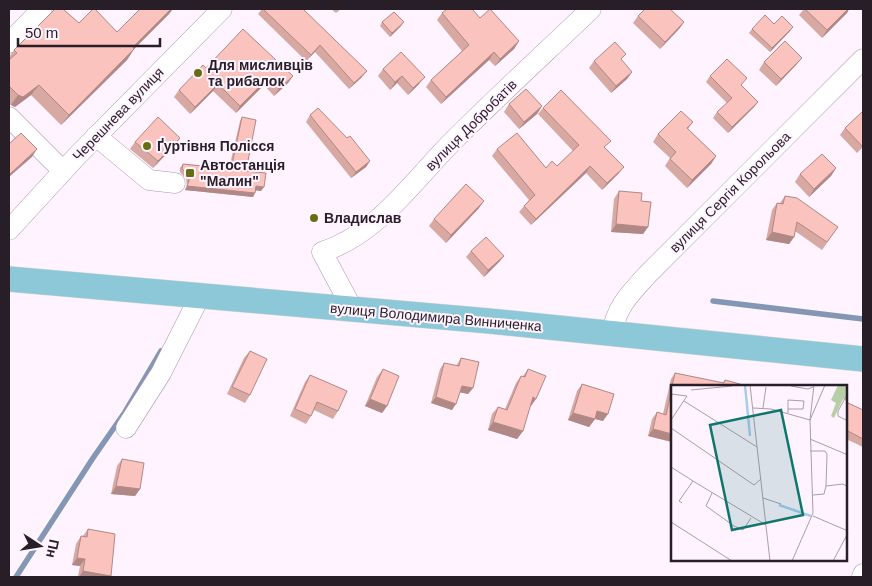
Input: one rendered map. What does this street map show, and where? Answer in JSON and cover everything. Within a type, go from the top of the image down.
[{"type":"main road","name":"вулиця Володимира Винниченка","points":[[9,279],[489,321],[863,359]]},
{"type":"street","points":[[9,43],[42,9]]},
{"type":"street","name":"Черешнева вулиця","points":[[12,226],[96,136],[222,9]]},
{"type":"street","name":"вулиця Добробатів","points":[[353,310],[322,252],[338,247],[350,240],[386,211],[454,140],[591,9]]},
{"type":"street","name":"вулиця Сергія Корольова","points":[[612,334],[617,313],[624,301],[647,275],[863,59]]},
{"type":"street","points":[[9,117],[63,171]]},
{"type":"street","points":[[96,136],[149,180],[175,183]]},
{"type":"street","points":[[126,428],[161,373],[200,296]]},
{"type":"building","points":[[55,9],[63,9],[79,23],[95,9],[117,32],[140,9],[171,9],[69,115],[39,85],[23,97],[18,95],[9,86],[9,60],[17,53],[14,50]]},
{"type":"building","points":[[263,9],[303,9],[367,71],[354,83],[320,45],[311,55]]},
{"type":"building","points":[[447,9],[472,9],[480,18],[490,9],[519,41],[500,59],[494,52],[446,97],[431,80],[469,45],[442,13]]},
{"type":"building","points":[[645,9],[670,9],[684,22],[665,42],[638,16]]},
{"type":"building","points":[[805,9],[848,9],[827,30]]},
{"type":"building","points":[[394,12],[404,22],[392,33],[382,22]]},
{"type":"building","points":[[765,15],[774,24],[782,16],[793,27],[772,48],[752,29]]},
{"type":"building","points":[[243,29],[293,76],[279,89],[268,78],[240,106],[218,84],[195,107],[179,90],[203,65],[206,68]]},
{"type":"building","points":[[785,41],[802,58],[781,79],[764,62]]},
{"type":"building","points":[[615,42],[626,54],[621,59],[632,72],[616,86],[594,61]]},
{"type":"building","points":[[401,52],[425,77],[413,88],[402,76],[395,82],[383,69]]},
{"type":"building","points":[[727,59],[747,78],[741,85],[758,102],[732,127],[717,112],[732,98],[710,76]]},
{"type":"building","points":[[526,89],[542,106],[524,122],[509,104]]},
{"type":"building","points":[[561,90],[611,141],[604,147],[624,167],[607,183],[590,166],[536,219],[524,206],[535,195],[497,149],[517,133],[546,168],[552,161],[557,166],[579,145],[543,108]]},
{"type":"building","points":[[318,108],[347,138],[350,136],[370,161],[356,172],[310,115]]},
{"type":"building","points":[[681,111],[693,122],[687,128],[716,156],[692,180],[670,159],[676,152],[658,134]]},
{"type":"building","points":[[863,111],[863,145],[862,146],[845,128]]},
{"type":"building","points":[[158,117],[180,138],[158,161],[135,142]]},
{"type":"building","points":[[242,117],[256,120],[246,171],[266,173],[264,187],[256,186],[255,193],[187,186],[189,175],[182,169],[183,164],[231,169]]},
{"type":"building","points":[[21,133],[37,149],[10,174],[9,144]]},
{"type":"building","points":[[822,154],[836,168],[814,189],[800,174]]},
{"type":"building","points":[[466,184],[484,201],[451,235],[434,219]]},
{"type":"building","points":[[619,191],[642,193],[641,201],[651,202],[648,227],[616,224]]},
{"type":"building","points":[[785,196],[797,198],[838,227],[827,242],[797,222],[794,237],[772,232],[777,203],[783,204]]},
{"type":"building","points":[[486,237],[504,256],[488,270],[471,251]]},
{"type":"building","points":[[250,351],[267,359],[250,395],[232,387]]},
{"type":"building","points":[[461,358],[479,362],[473,388],[462,386],[456,404],[436,397],[444,363],[459,366]]},
{"type":"building","points":[[383,369],[399,376],[387,406],[370,399]]},
{"type":"building","points":[[528,369],[546,376],[536,399],[533,397],[523,431],[493,422],[498,407],[507,410],[521,376],[525,377]]},
{"type":"building","points":[[675,373],[724,383],[725,380],[743,385],[672,385]]},
{"type":"building","points":[[310,375],[347,391],[338,411],[317,402],[311,416],[295,409]]},
{"type":"building","points":[[582,384],[614,394],[608,414],[597,411],[595,419],[573,413]]},
{"type":"building","points":[[671,392],[671,434],[653,429],[657,412],[666,415]]},
{"type":"building","points":[[847,402],[863,410],[863,439],[847,431]]},
{"type":"building","points":[[122,459],[144,463],[140,489],[116,486]]},
{"type":"building","points":[[88,529],[115,534],[111,576],[83,571],[85,559],[77,558],[81,536],[87,537]]},
{"type":"waterway","points":[[713,301],[863,319]]},
{"type":"waterway","points":[[16,577],[125,412],[161,351]]},
{"type":"place","name":"Для мисливців та рибалок","points":[[198,73]]},
{"type":"place","name":"Ґуртівня Полісся","points":[[147,146]]},
{"type":"place","name":"Автостанція \"Малин\"","points":[[190,173]]},
{"type":"place","name":"Владислав","points":[[314,218]]}]
